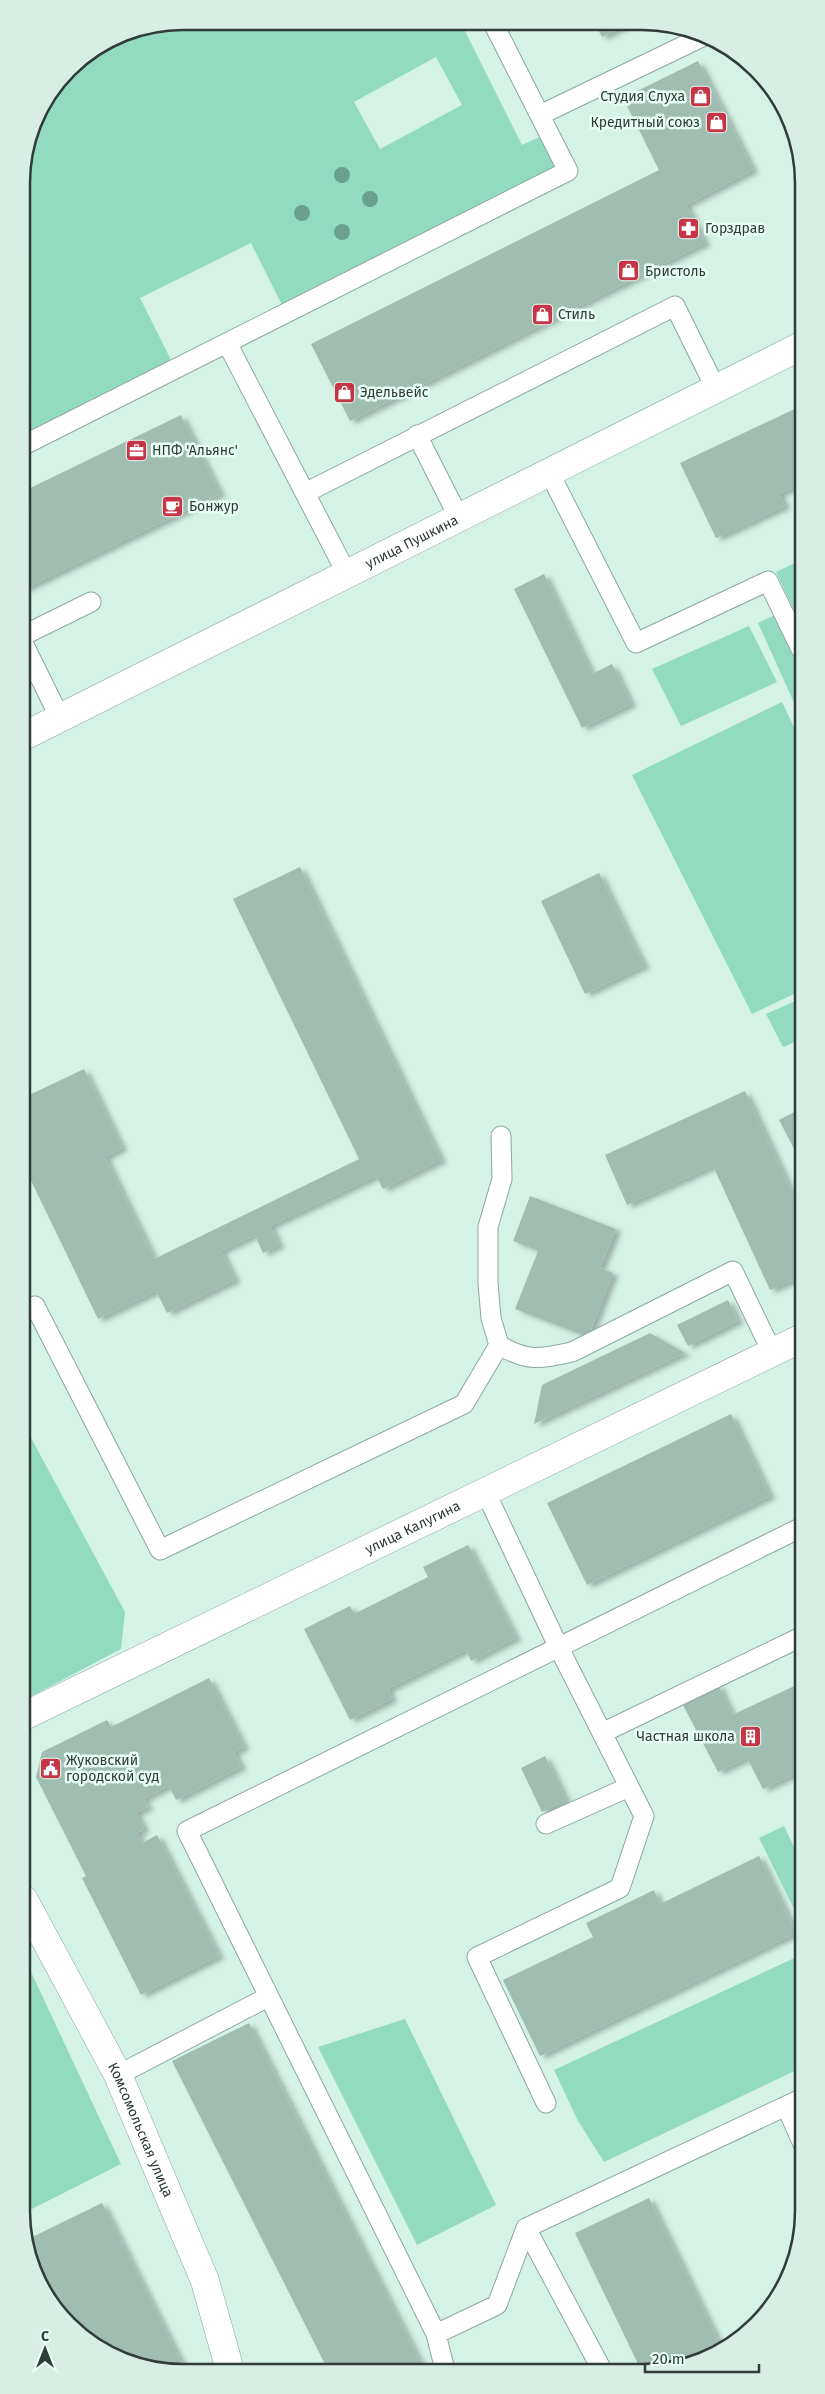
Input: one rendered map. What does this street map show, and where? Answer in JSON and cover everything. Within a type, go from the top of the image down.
[{"type":"street","name":"улица Пушкина","points":[[30,733],[795,349]]},
{"type":"street","name":"улица Калугина","points":[[30,1713],[795,1341]]},
{"type":"street","name":"Комсомольская улица","points":[[30,1911],[118,2075],[205,2282],[228,2364]]},
{"type":"lane","points":[[30,442],[568,171],[498,30]]},
{"type":"lane","points":[[540,115],[696,40]]},
{"type":"lane","points":[[305,493],[674,306],[716,389]]},
{"type":"lane","points":[[227,343],[347,574]]},
{"type":"lane","points":[[417,436],[459,518]]},
{"type":"lane","points":[[549,472],[636,644],[768,581],[795,637]]},
{"type":"lane","points":[[30,632],[91,602]]},
{"type":"lane","points":[[30,657],[60,718]]},
{"type":"lane","points":[[501,1136],[502,1179],[488,1227],[488,1283],[491,1318],[499,1346],[519,1357],[544,1358],[572,1352],[733,1271],[772,1352]]},
{"type":"lane","points":[[35,1306],[160,1550],[464,1404],[499,1346]]},
{"type":"lane","points":[[485,1491],[559,1648],[644,1816],[620,1888],[477,1957],[546,2103]]},
{"type":"lane","points":[[444,2364],[436,2334],[187,1831],[795,1530]]},
{"type":"lane","points":[[602,1733],[795,1640]]},
{"type":"lane","points":[[546,1824],[629,1787]]},
{"type":"lane","points":[[118,2075],[268,1997]]},
{"type":"lane","points":[[436,2334],[498,2305],[526,2228],[795,2102]]},
{"type":"lane","points":[[786,2106],[795,2126]]},
{"type":"lane","points":[[526,2228],[599,2364]]},
{"type":"green space","points":[[173,30],[464,30],[522,145],[544,135],[561,169],[283,307],[251,243],[140,298],[173,364],[30,436],[31,163],[35,143],[50,106],[75,75],[106,50],[134,38]],"holes":[[[436,57],[462,105],[380,149],[354,102]]]},
{"type":"green space","points":[[795,563],[795,612],[776,572]]},
{"type":"green space","points":[[775,615],[795,659],[795,705],[758,623]]},
{"type":"green space","points":[[749,626],[777,682],[681,726],[652,669]]},
{"type":"green space","points":[[782,702],[795,729],[795,993],[752,1014],[632,775]]},
{"type":"green space","points":[[795,1001],[795,1042],[783,1047],[766,1014]]},
{"type":"green space","points":[[30,1436],[125,1612],[121,1649],[30,1697]]},
{"type":"green space","points":[[784,1826],[795,1849],[795,1911],[759,1838]]},
{"type":"green space","points":[[795,1958],[795,2071],[604,2162],[577,2119],[554,2070]]},
{"type":"green space","points":[[30,1970],[121,2164],[30,2210]]},
{"type":"green space","points":[[405,2019],[496,2205],[417,2245],[318,2047]]},
{"type":"building","points":[[598,30],[616,30],[602,37]]},
{"type":"building","points":[[698,61],[753,170],[686,205],[705,243],[350,421],[311,344],[659,170],[623,98]]},
{"type":"building","points":[[795,409],[795,487],[779,494],[785,506],[716,538],[680,463]]},
{"type":"building","points":[[181,415],[220,494],[30,586],[30,488]]},
{"type":"building","points":[[544,574],[592,674],[612,664],[631,704],[582,728],[514,589]]},
{"type":"building","points":[[300,867],[441,1160],[383,1189],[376,1176],[270,1226],[279,1245],[263,1253],[255,1235],[221,1251],[235,1280],[167,1313],[156,1291],[98,1319],[30,1178],[30,1095],[84,1069],[122,1148],[105,1157],[154,1259],[359,1159],[233,899]]},
{"type":"building","points":[[599,873],[644,966],[585,994],[541,901]]},
{"type":"building","points":[[745,1091],[795,1200],[795,1279],[770,1290],[713,1166],[627,1205],[605,1155]]},
{"type":"building","points":[[795,1112],[795,1151],[779,1120]]},
{"type":"building","points":[[530,1196],[616,1229],[600,1268],[613,1273],[588,1337],[515,1309],[538,1251],[513,1241]]},
{"type":"building","points":[[728,1300],[738,1321],[688,1346],[677,1325]]},
{"type":"building","points":[[650,1333],[685,1353],[534,1424],[542,1385]]},
{"type":"building","points":[[731,1414],[770,1496],[587,1585],[547,1503]]},
{"type":"building","points":[[468,1545],[516,1638],[471,1661],[466,1650],[388,1689],[392,1699],[350,1720],[304,1629],[350,1606],[354,1614],[428,1577],[423,1567]]},
{"type":"building","points":[[209,1678],[244,1747],[234,1752],[241,1767],[176,1800],[169,1786],[143,1799],[148,1807],[136,1813],[144,1829],[137,1833],[142,1843],[157,1835],[219,1956],[141,1995],[82,1878],[86,1876],[36,1777],[42,1752],[107,1720],[111,1727]]},
{"type":"building","name":"Частная школа","points":[[718,1684],[732,1715],[795,1686],[795,1774],[763,1789],[747,1758],[718,1772],[682,1703]]},
{"type":"building","points":[[545,1756],[566,1800],[542,1812],[521,1768]]},
{"type":"building","points":[[759,1856],[795,1933],[540,2056],[503,1980],[593,1937],[586,1923],[654,1890],[660,1904]]},
{"type":"building","points":[[249,2023],[421,2364],[325,2364],[172,2061]]},
{"type":"building","points":[[649,2198],[719,2343],[682,2359],[652,2364],[638,2364],[575,2233]]},
{"type":"building","points":[[102,2203],[182,2364],[153,2361],[134,2356],[106,2344],[90,2332],[75,2319],[50,2288],[38,2260],[32,2237]]},
{"type":"place","name":"Студия Слуха","points":[[701,96]]},
{"type":"place","name":"Кредитный союз","points":[[716,122]]},
{"type":"place","name":"Горздрав","points":[[689,228]]},
{"type":"place","name":"Бристоль","points":[[629,271]]},
{"type":"place","name":"Стиль","points":[[542,314]]},
{"type":"place","name":"Эдельвейс","points":[[344,392]]},
{"type":"place","name":"НПФ 'Альянс'","points":[[136,450]]},
{"type":"place","name":"Бонжур","points":[[173,506]]},
{"type":"place","name":"Частная школа","points":[[751,1736]]},
{"type":"place","name":"Жуковский городской суд","points":[[50,1768]]}]
